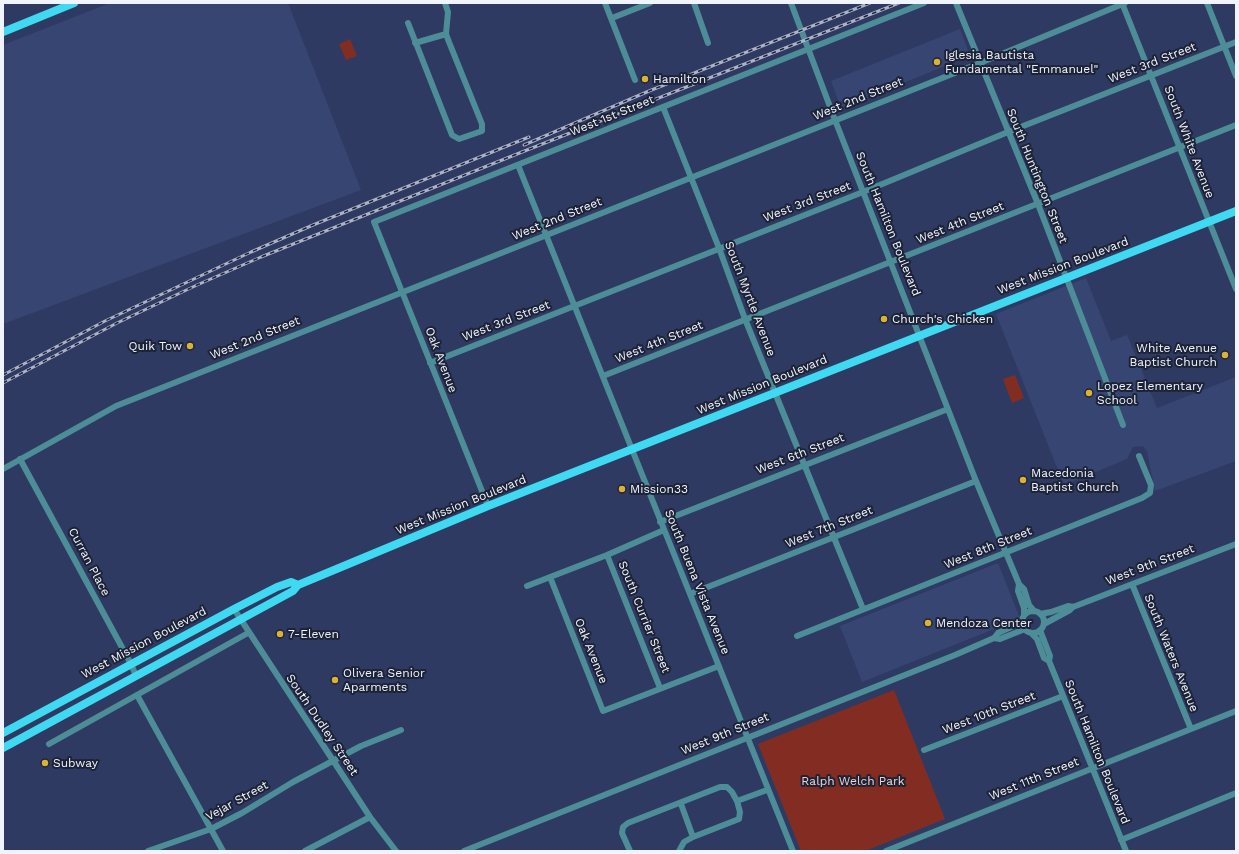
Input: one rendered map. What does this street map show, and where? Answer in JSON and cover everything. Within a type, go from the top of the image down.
[{"type":"main road","points":[[3,32],[74,3]]},
{"type":"main road","name":"West Mission Boulevard","points":[[3,748],[293,591],[298,585],[488,506],[776,393],[1065,277],[1236,211]]},
{"type":"main road","name":"West Mission Boulevard","points":[[3,733],[277,587],[291,582],[298,585]]},
{"type":"street","points":[[408,23],[452,135],[459,140],[482,131],[482,124],[446,34],[448,12],[445,3]]},
{"type":"street","points":[[605,3],[635,80]]},
{"type":"street","points":[[612,18],[650,3]]},
{"type":"street","points":[[694,3],[708,43]]},
{"type":"street","name":"South Hamilton Boulevard","points":[[791,3],[834,120],[1018,584],[1018,591],[1024,608],[1024,615]]},
{"type":"street","name":"West 1st Street","points":[[374,222],[924,3]]},
{"type":"street","name":"South Huntington Street","points":[[956,3],[1038,204],[1123,425]]},
{"type":"street","name":"West 2nd Street","points":[[3,468],[116,406],[402,291],[548,235],[980,63],[1123,3]]},
{"type":"street","name":"South White Avenue","points":[[1123,3],[1208,222],[1236,289]]},
{"type":"street","points":[[1207,3],[1236,76]]},
{"type":"street","points":[[415,42],[446,34]]},
{"type":"street","name":"West 3rd Street","points":[[430,363],[863,192],[1008,132],[1236,42]]},
{"type":"street","name":"South Myrtle Avenue","points":[[663,107],[719,248],[745,319],[863,609]]},
{"type":"street","name":"West 4th Street","points":[[603,376],[1236,125]]},
{"type":"street","name":"South Buena Vista Avenue","points":[[518,165],[548,235],[660,522],[792,851]]},
{"type":"street","name":"Oak Avenue","points":[[374,222],[488,506]]},
{"type":"street","name":"West 6th Street","points":[[660,522],[804,464],[948,409]]},
{"type":"street","name":"West 8th Street","points":[[797,636],[1142,498],[1150,493],[1151,485],[1140,456]]},
{"type":"street","name":"Curran Place","points":[[20,459],[131,664],[136,676]]},
{"type":"street","name":"West 7th Street","points":[[690,594],[976,481]]},
{"type":"street","points":[[527,586],[607,556],[664,530]]},
{"type":"street","name":"West 9th Street","points":[[1042,627],[1073,607],[1236,544]]},
{"type":"street","name":"South Currier Street","points":[[607,556],[660,688]]},
{"type":"street","name":"Oak Avenue","points":[[550,577],[603,711],[660,688]]},
{"type":"street","name":"South Hamilton Boulevard","points":[[1018,584],[1024,589],[1029,605],[1037,613]]},
{"type":"street","name":"South Waters Avenue","points":[[1132,584],[1191,729]]},
{"type":"street","name":"West 9th Street","points":[[1037,613],[1068,606],[1073,607]]},
{"type":"street","name":"South Dudley Street","points":[[234,609],[248,633],[370,817],[396,851]]},
{"type":"street","points":[[1037,613],[1042,627],[1031,632],[1025,629],[1022,622],[1024,615],[1037,613]]},
{"type":"street","name":"West 9th Street","points":[[464,851],[994,638],[998,633],[1022,622]]},
{"type":"street","name":"South Hamilton Boulevard","points":[[1042,627],[1050,656],[1049,661],[1126,851]]},
{"type":"street","name":"West 9th Street","points":[[994,638],[1000,639],[1025,629]]},
{"type":"street","name":"South Hamilton Boulevard","points":[[1031,632],[1036,639],[1044,658],[1049,661]]},
{"type":"street","points":[[49,744],[248,633]]},
{"type":"street","points":[[660,688],[719,666]]},
{"type":"street","points":[[137,695],[223,851]]},
{"type":"street","name":"West 10th Street","points":[[924,750],[1063,696]]},
{"type":"street","name":"West 11th Street","points":[[886,851],[1236,711]]},
{"type":"street","name":"Vejar Street","points":[[148,851],[211,829],[242,813],[292,782],[334,762],[361,746],[401,730]]},
{"type":"street","points":[[630,851],[622,833],[623,827],[628,823],[720,788],[728,787],[737,801],[740,812],[739,819],[693,837],[684,842],[678,851]]},
{"type":"street","points":[[737,801],[767,790]]},
{"type":"street","points":[[1121,840],[1236,793]]},
{"type":"street","points":[[681,804],[693,837]]},
{"type":"street","points":[[305,851],[370,817]]},
{"type":"shaded area","points":[[110,3],[288,3],[361,190],[3,324],[3,45]]},
{"type":"shaded area","points":[[960,29],[970,56],[841,108],[831,81]]},
{"type":"shaded area","name":"Lopez Elementary School","points":[[1086,278],[1111,341],[1127,335],[1157,408],[1236,377],[1236,461],[1155,491],[1147,451],[1143,446],[1133,447],[1127,459],[1064,485],[996,314]]},
{"type":"shaded area","name":"Mendoza Center","points":[[998,563],[1019,619],[862,682],[840,626]]},
{"type":"green space","points":[[350,39],[357,56],[346,60],[339,44]]},
{"type":"green space","points":[[1015,375],[1024,398],[1012,403],[1003,379]]},
{"type":"green space","name":"Ralph Welch Park","points":[[894,690],[945,819],[865,851],[801,851],[758,744]]},
{"type":"railway","points":[[524,145],[649,91],[870,3]]},
{"type":"railway","points":[[3,383],[117,323],[197,285],[261,257],[899,3]]},
{"type":"railway","points":[[3,375],[105,321],[251,252],[313,225],[529,137]]},
{"type":"place","name":"Iglesia Bautista Fundamental \"Emmanuel\"","points":[[937,62]]},
{"type":"place","name":"Hamilton","points":[[645,79]]},
{"type":"place","name":"Church's Chicken","points":[[884,319]]},
{"type":"place","name":"Quik Tow","points":[[190,346]]},
{"type":"place","name":"White Avenue Baptist Church","points":[[1225,355]]},
{"type":"place","name":"Lopez Elementary School","points":[[1089,393]]},
{"type":"place","name":"Macedonia Baptist Church","points":[[1023,480]]},
{"type":"place","name":"Mission33","points":[[622,489]]},
{"type":"place","name":"Mendoza Center","points":[[928,623]]},
{"type":"place","name":"7-Eleven","points":[[280,634]]},
{"type":"place","name":"Olivera Senior Aparments","points":[[335,680]]},
{"type":"place","name":"Subway","points":[[45,763]]}]
